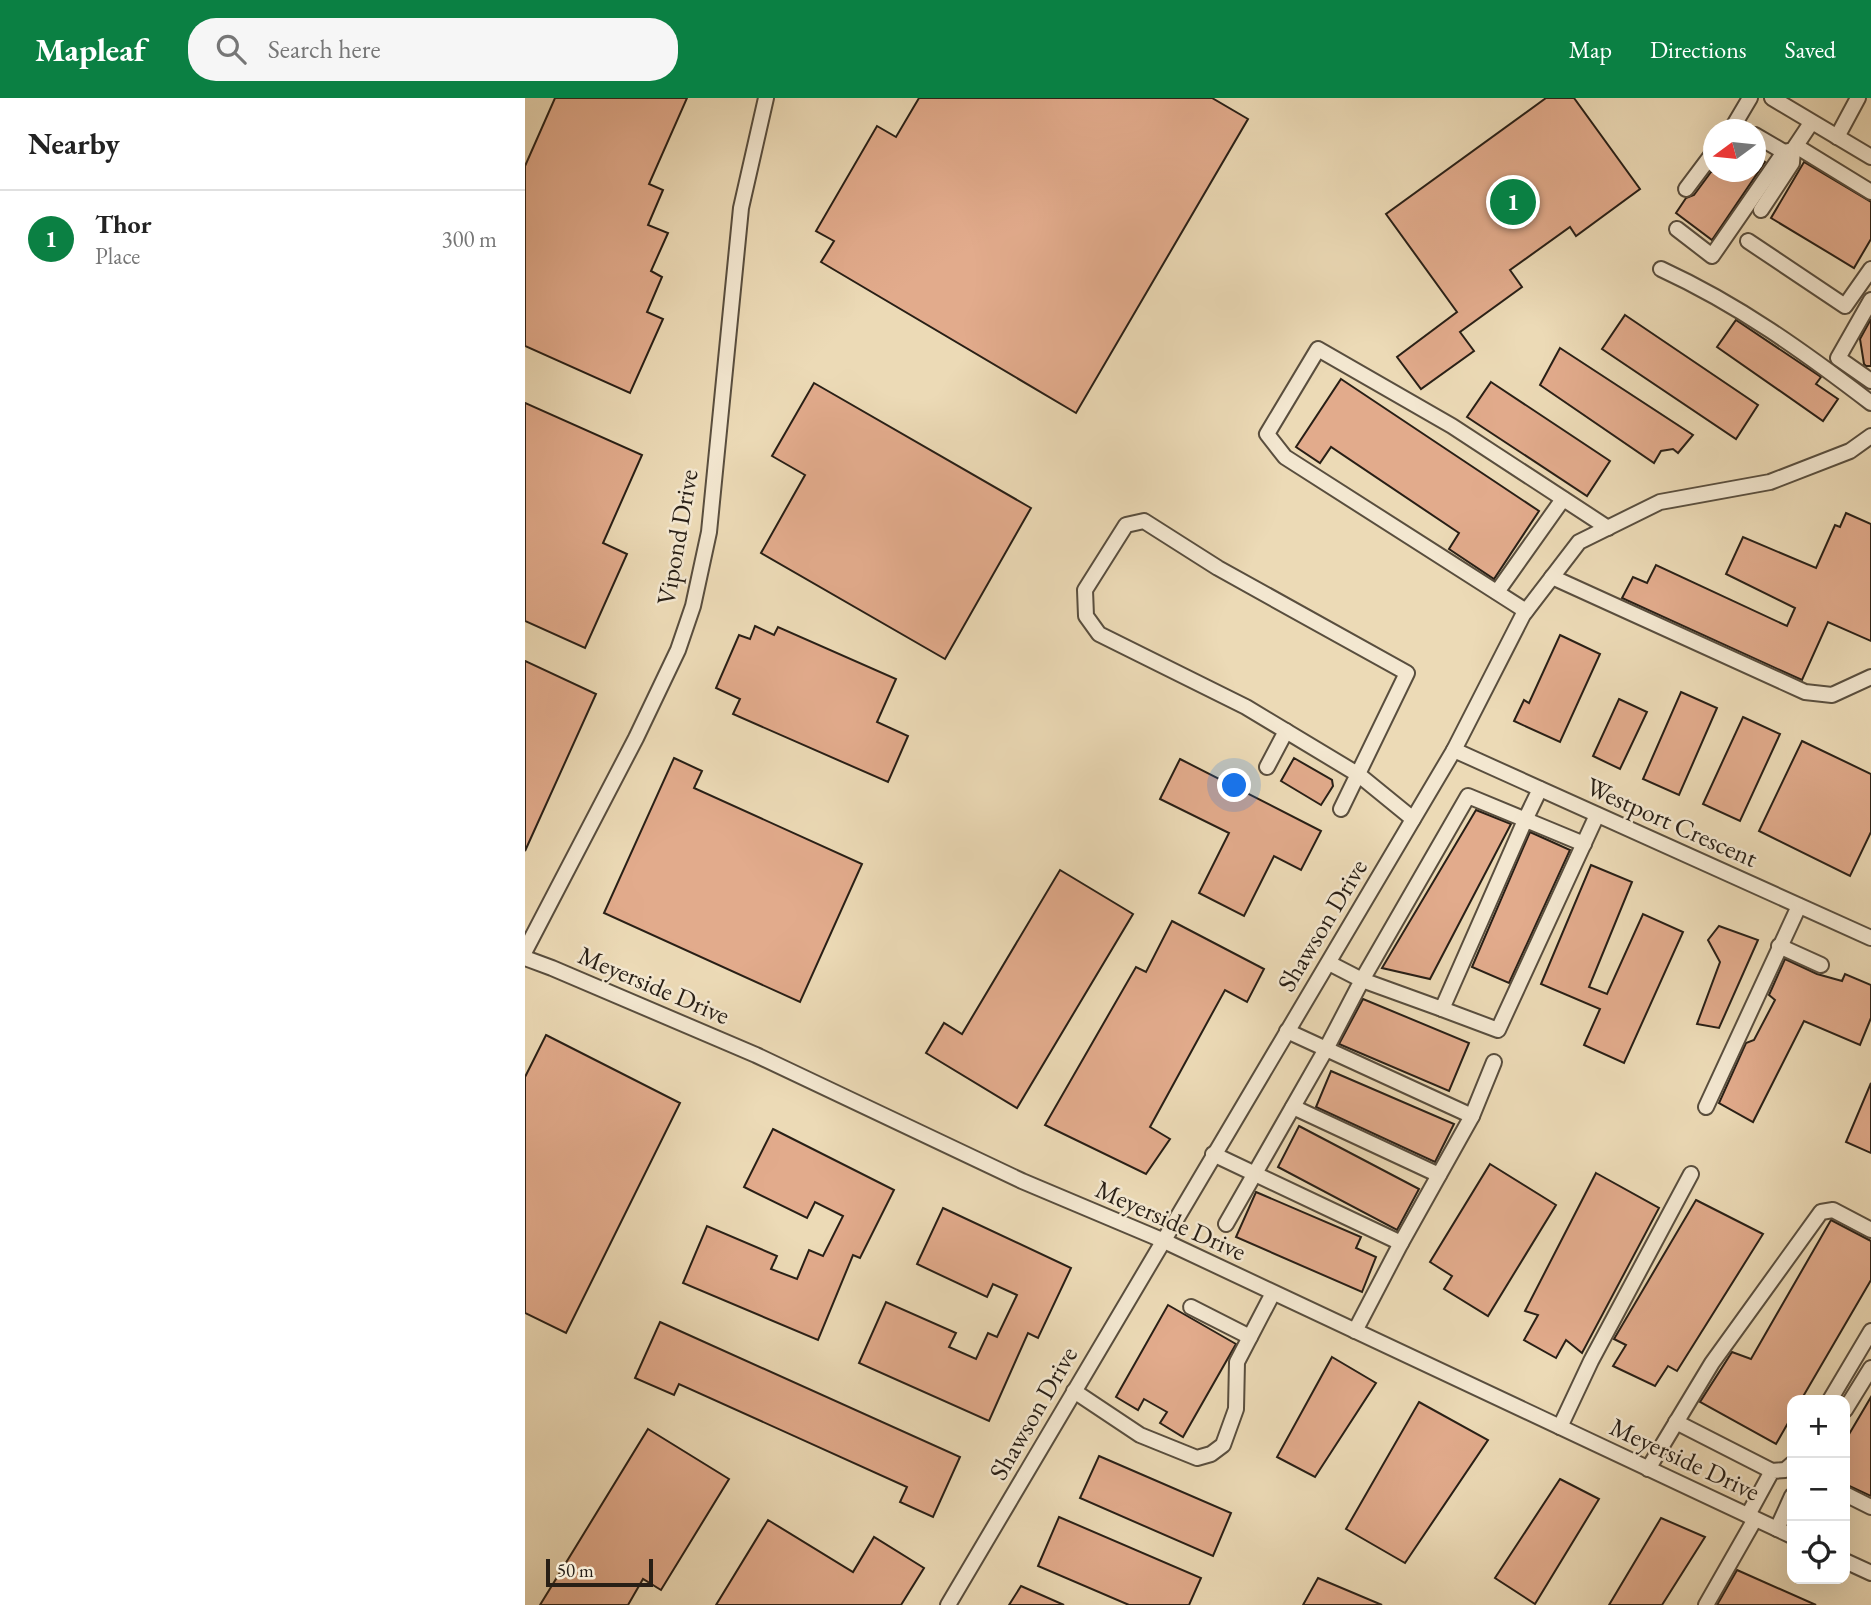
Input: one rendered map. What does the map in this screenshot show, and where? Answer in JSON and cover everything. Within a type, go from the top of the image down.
[{"type":"street","name":"Vipond Drive","points":[[525,951],[636,738],[678,650],[693,606],[709,532],[741,208],[766,98]]},
{"type":"street","points":[[1741,119],[1751,98]]},
{"type":"street","points":[[1837,137],[1858,98]]},
{"type":"street","points":[[1774,99],[1871,157]]},
{"type":"street","points":[[1677,229],[1712,256],[1811,122]]},
{"type":"street","points":[[1766,140],[1871,192]]},
{"type":"street","points":[[1761,210],[1792,163],[1791,150]]},
{"type":"street","points":[[1686,189],[1703,166]]},
{"type":"street","points":[[1748,241],[1845,306],[1871,269]]},
{"type":"street","points":[[1661,269],[1719,296],[1752,317],[1871,403]]},
{"type":"street","points":[[1871,300],[1838,358],[1871,381]]},
{"type":"street","points":[[1526,611],[1285,457],[1267,434],[1318,349],[1452,426],[1608,528]]},
{"type":"street","name":"Shawson Drive","points":[[948,1605],[1454,750],[1526,611],[1579,542],[1660,502],[1770,482],[1850,451],[1871,436]]},
{"type":"street","points":[[1497,592],[1563,499]]},
{"type":"street","points":[[1341,809],[1359,775],[1407,673],[1218,568],[1144,521],[1126,525],[1085,590],[1086,616],[1099,635],[1246,707],[1359,775],[1413,818]]},
{"type":"street","points":[[1552,578],[1805,692],[1832,695],[1871,677]]},
{"type":"street","points":[[1267,767],[1286,731]]},
{"type":"street","name":"Westport Crescent","points":[[1454,750],[1871,938]]},
{"type":"street","points":[[1442,1009],[1540,789]]},
{"type":"street","points":[[1226,1224],[1468,796],[1527,818],[1584,844]]},
{"type":"street","points":[[1329,962],[1362,980],[1498,1030],[1597,815]]},
{"type":"street","points":[[1706,1107],[1799,906]]},
{"type":"street","points":[[1779,946],[1821,965]]},
{"type":"street","name":"Meyerside Drive","points":[[525,958],[756,1055],[1004,1173],[1162,1240],[1787,1534]]},
{"type":"street","points":[[1287,1031],[1472,1116]]},
{"type":"street","points":[[1355,1331],[1472,1116],[1494,1062]]},
{"type":"street","points":[[1293,1107],[1439,1175]]},
{"type":"street","points":[[1213,1154],[1401,1243]]},
{"type":"street","points":[[1560,1427],[1591,1361],[1691,1174]]},
{"type":"street","points":[[1648,1469],[1711,1363],[1821,1212],[1833,1210],[1871,1230]]},
{"type":"street","points":[[1074,1391],[1140,1435],[1197,1458],[1211,1454],[1223,1445],[1236,1409],[1237,1362],[1273,1293]]},
{"type":"street","points":[[1191,1307],[1250,1337]]},
{"type":"street","points":[[1833,1395],[1871,1331]]},
{"type":"street","points":[[1850,1402],[1871,1368]]},
{"type":"street","points":[[1676,1422],[1772,1471],[1787,1468]]},
{"type":"street","points":[[1706,1605],[1772,1471]]},
{"type":"street","points":[[1850,1496],[1871,1507]]},
{"type":"street","points":[[1777,1529],[1787,1507]]},
{"type":"street","points":[[1850,1563],[1871,1573]]},
{"type":"building","points":[[555,98],[687,98],[649,184],[663,190],[648,225],[668,233],[651,271],[662,277],[647,312],[663,319],[630,393],[525,346],[525,166]]},
{"type":"building","points":[[919,98],[1212,98],[1248,119],[1076,413],[821,262],[834,241],[816,231],[877,126],[896,137]]},
{"type":"building","points":[[1546,98],[1574,98],[1640,189],[1576,236],[1570,227],[1510,270],[1522,287],[1460,332],[1474,351],[1421,389],[1397,357],[1457,312],[1386,214]]},
{"type":"building","points":[[1804,162],[1871,202],[1871,239],[1854,268],[1771,218]]},
{"type":"building","points":[[1704,182],[1751,182],[1712,240],[1676,213],[1686,198],[1694,195]]},
{"type":"building","points":[[1625,315],[1758,405],[1736,439],[1602,349]]},
{"type":"building","points":[[1871,319],[1871,366],[1866,366],[1860,339]]},
{"type":"building","points":[[1736,320],[1821,377],[1816,384],[1838,399],[1823,421],[1717,347]]},
{"type":"building","points":[[1560,348],[1693,435],[1678,453],[1673,449],[1661,451],[1654,463],[1540,385]]},
{"type":"building","points":[[1341,379],[1539,511],[1494,579],[1449,549],[1459,533],[1331,447],[1320,463],[1296,447]]},
{"type":"building","points":[[1491,382],[1610,461],[1587,496],[1467,417]]},
{"type":"building","points":[[814,383],[1031,508],[945,659],[761,553],[805,475],[772,456]]},
{"type":"building","points":[[525,403],[642,455],[603,543],[627,554],[585,648],[525,621]]},
{"type":"building","points":[[1846,513],[1871,524],[1871,641],[1828,622],[1802,680],[1622,598],[1633,577],[1647,583],[1656,565],[1787,626],[1795,608],[1726,574],[1743,537],[1816,568],[1835,525],[1840,527]]},
{"type":"building","points":[[755,626],[774,635],[778,627],[896,679],[877,722],[908,736],[888,782],[733,714],[740,699],[716,688],[739,635],[750,639]]},
{"type":"building","points":[[1560,635],[1600,654],[1560,742],[1514,721],[1524,700],[1529,703]]},
{"type":"building","points":[[525,661],[596,694],[525,851]]},
{"type":"building","points":[[1681,692],[1717,708],[1679,795],[1643,779]]},
{"type":"building","points":[[1619,699],[1647,712],[1620,769],[1593,756]]},
{"type":"building","points":[[1743,717],[1780,734],[1740,821],[1703,804]]},
{"type":"building","points":[[1802,741],[1871,774],[1871,832],[1850,876],[1759,831]]},
{"type":"building","points":[[674,758],[702,771],[694,788],[862,864],[800,1002],[604,913]]},
{"type":"building","points":[[1294,758],[1332,780],[1333,786],[1321,805],[1281,781]]},
{"type":"building","points":[[1180,759],[1321,831],[1301,870],[1274,856],[1244,916],[1199,893],[1229,833],[1160,799]]},
{"type":"building","points":[[1476,810],[1511,824],[1430,979],[1382,968]]},
{"type":"building","points":[[1530,832],[1570,850],[1509,983],[1472,967]]},
{"type":"building","points":[[1591,865],[1632,882],[1589,987],[1607,994],[1643,914],[1683,932],[1624,1063],[1584,1045],[1600,1009],[1541,984]]},
{"type":"building","points":[[1060,870],[1133,914],[1017,1108],[926,1053],[944,1023],[962,1034]]},
{"type":"building","points":[[1172,921],[1264,969],[1247,1002],[1225,990],[1150,1127],[1170,1139],[1146,1174],[1045,1125],[1136,967],[1146,972]]},
{"type":"building","points":[[1719,926],[1758,940],[1719,1028],[1697,1024],[1720,962],[1708,940]]},
{"type":"building","points":[[1785,959],[1817,974],[1842,981],[1845,974],[1871,985],[1871,1018],[1860,1045],[1804,1021],[1753,1122],[1719,1103],[1746,1043],[1754,1040],[1775,1000],[1769,995]]},
{"type":"building","points":[[1363,999],[1469,1043],[1449,1091],[1339,1044]]},
{"type":"building","points":[[546,1035],[680,1103],[566,1333],[525,1313],[525,1077]]},
{"type":"building","points":[[1331,1071],[1454,1124],[1435,1162],[1316,1107]]},
{"type":"building","points":[[1871,1083],[1871,1153],[1846,1142]]},
{"type":"building","points":[[1299,1126],[1419,1189],[1397,1230],[1278,1167]]},
{"type":"building","points":[[773,1129],[894,1190],[860,1258],[853,1255],[818,1340],[683,1283],[707,1226],[777,1256],[771,1269],[797,1279],[809,1250],[823,1256],[843,1216],[815,1202],[807,1218],[744,1187]]},
{"type":"building","points":[[1490,1164],[1556,1205],[1488,1316],[1444,1289],[1452,1276],[1430,1262]]},
{"type":"building","points":[[1596,1173],[1659,1208],[1582,1353],[1566,1340],[1556,1358],[1524,1340],[1538,1315],[1525,1311]]},
{"type":"building","points":[[1256,1192],[1361,1237],[1356,1248],[1376,1257],[1362,1292],[1236,1237]]},
{"type":"building","points":[[1696,1200],[1763,1234],[1677,1371],[1668,1366],[1655,1386],[1613,1366],[1626,1345],[1614,1339]]},
{"type":"building","points":[[943,1208],[1071,1268],[1038,1338],[1028,1333],[989,1421],[859,1363],[886,1302],[956,1333],[949,1347],[976,1359],[988,1333],[997,1337],[1017,1295],[993,1284],[987,1297],[917,1264]]},
{"type":"building","points":[[1831,1220],[1871,1241],[1871,1280],[1804,1395],[1787,1395],[1787,1425],[1776,1444],[1700,1402],[1732,1352],[1751,1359]]},
{"type":"building","points":[[1168,1305],[1236,1344],[1183,1437],[1160,1423],[1167,1412],[1144,1399],[1138,1410],[1116,1397]]},
{"type":"building","points":[[660,1322],[960,1457],[933,1517],[900,1502],[907,1487],[679,1384],[674,1395],[635,1378]]},
{"type":"building","points":[[1332,1357],[1376,1383],[1315,1477],[1277,1457]]},
{"type":"building","points":[[1871,1397],[1871,1496],[1850,1486],[1850,1433]]},
{"type":"building","points":[[1419,1402],[1488,1440],[1405,1563],[1346,1529]]},
{"type":"building","points":[[648,1429],[729,1479],[661,1590],[643,1579],[628,1605],[540,1605]]},
{"type":"building","points":[[1099,1456],[1231,1513],[1213,1556],[1080,1498]]},
{"type":"building","points":[[1560,1479],[1599,1499],[1535,1604],[1495,1578]]},
{"type":"building","points":[[1059,1517],[1201,1578],[1189,1605],[1129,1605],[1038,1566]]},
{"type":"building","points":[[1661,1518],[1705,1537],[1662,1605],[1609,1605]]},
{"type":"building","points":[[768,1520],[853,1572],[874,1537],[924,1568],[901,1605],[716,1605]]},
{"type":"building","points":[[1737,1570],[1816,1605],[1717,1605]]},
{"type":"building","points":[[1318,1578],[1382,1605],[1303,1605]]},
{"type":"building","points":[[1021,1586],[1064,1605],[1009,1605]]},
{"type":"place","name":"Thor","points":[[1513,202]]}]
